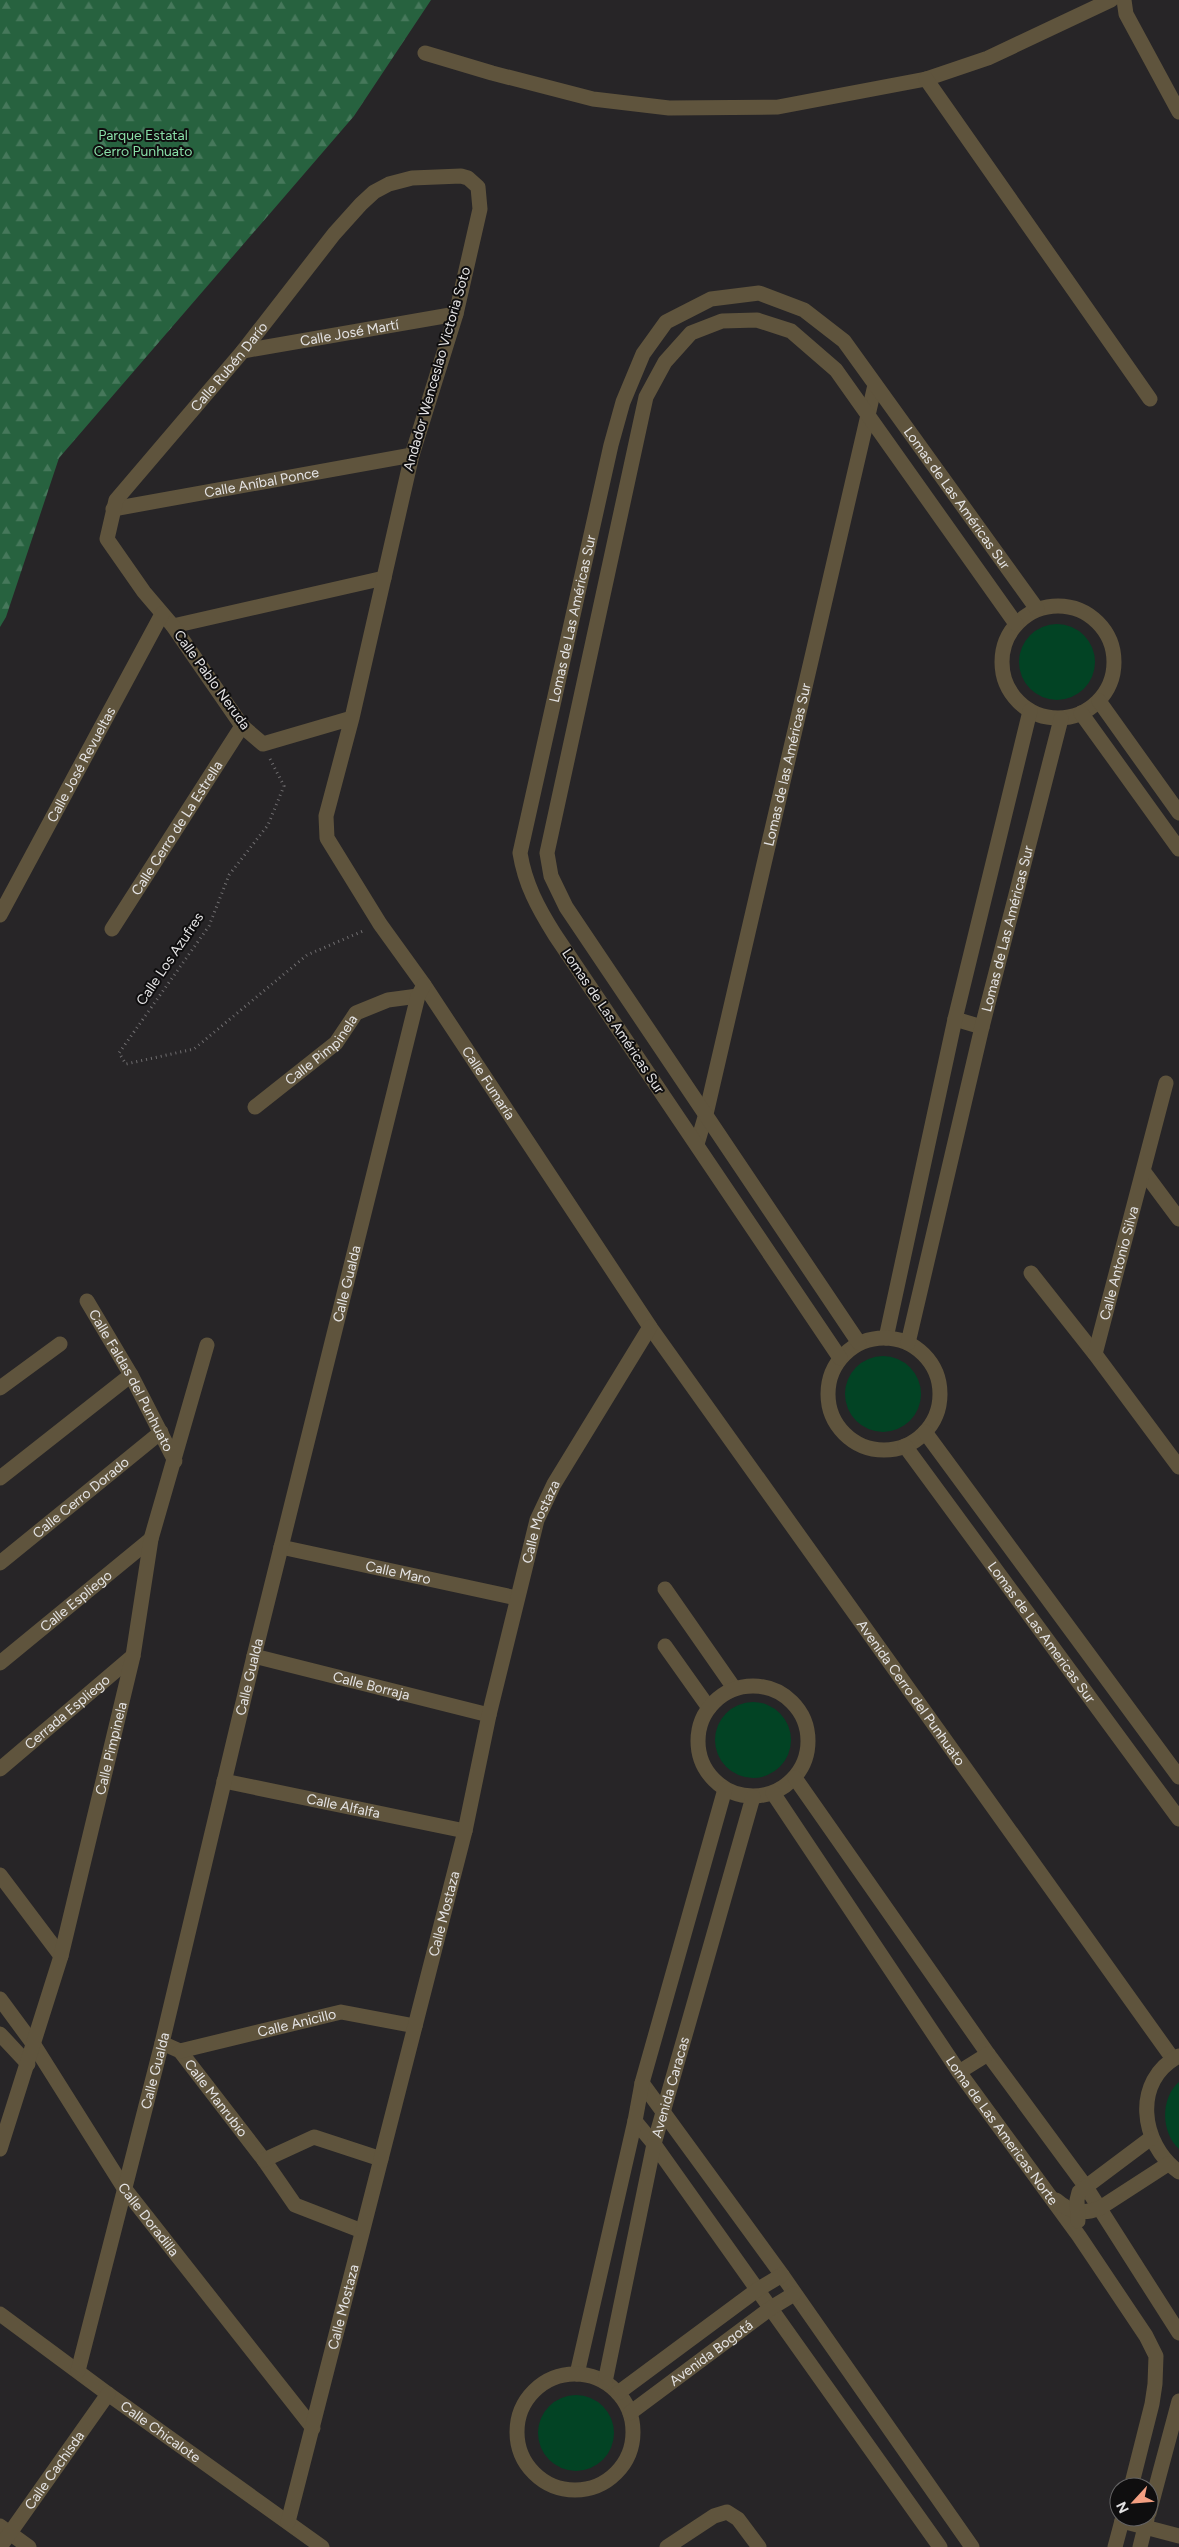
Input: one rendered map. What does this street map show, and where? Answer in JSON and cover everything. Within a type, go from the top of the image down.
[{"type":"street","points":[[425,53],[492,73],[593,99],[669,108],[778,107],[926,79],[988,58],[1106,1],[1125,7],[1179,112]]},
{"type":"street","points":[[926,79],[1150,399]]},
{"type":"street","name":"Andador Wenceslao Victoria Soto","points":[[327,838],[326,816],[352,718],[412,454],[456,314],[480,208],[478,187],[468,178],[453,176]]},
{"type":"street","name":"Calle Rubén Darío","points":[[162,614],[107,539],[116,500],[164,440],[243,351],[334,234],[374,192],[389,184],[412,178],[453,176]]},
{"type":"street","name":"Lomas de Las Américas Sur","points":[[840,1358],[555,935],[536,904],[523,875],[520,853],[611,445],[623,402],[643,354],[666,322],[711,299],[759,293],[804,310],[844,341],[1037,609]]},
{"type":"street","name":"Calle José Martí","points":[[243,351],[456,314]]},
{"type":"street","name":"Lomas de Las Américas Sur","points":[[859,1344],[566,907],[551,876],[547,853],[600,616],[646,397],[666,362],[691,333],[722,321],[757,320],[791,331],[836,370],[1016,624]]},
{"type":"street","name":"Lomas de las Américas Sur","points":[[697,1144],[706,1114],[875,385]]},
{"type":"street","name":"Calle Aníbal Ponce","points":[[113,509],[412,454]]},
{"type":"street","points":[[173,626],[384,578]]},
{"type":"street","points":[[1058,605],[1080,610],[1098,622],[1110,640],[1114,662],[1110,683],[1098,701],[1081,714],[1061,719],[1045,717],[1030,711],[1014,698],[1004,681],[1001,661],[1005,641],[1016,624],[1037,609],[1058,605]]},
{"type":"street","points":[[574,612],[600,616]]},
{"type":"street","name":"Calle Pablo Neruda","points":[[162,614],[173,626],[242,726],[262,744]]},
{"type":"street","name":"Calle José Revueltas","points":[[0,915],[162,614]]},
{"type":"street","points":[[1098,701],[1179,813]]},
{"type":"street","name":"Lomas de Las Américas Sur","points":[[886,1338],[955,1019],[1030,711]]},
{"type":"street","points":[[1081,714],[1179,850]]},
{"type":"street","points":[[262,744],[352,718]]},
{"type":"street","name":"Lomas de Las Américas Sur","points":[[908,1343],[982,1027],[1061,719]]},
{"type":"street","name":"Calle Cerro de La Estrella","points":[[112,929],[242,726]]},
{"type":"street","name":"Calle Fumaría","points":[[327,838],[421,990],[650,1327]]},
{"type":"street","name":"Calle Pimpinela","points":[[255,1108],[336,1044],[356,1012],[421,990]]},
{"type":"street","name":"Calle Gualda","points":[[78,2371],[162,2043],[254,1656],[421,990]]},
{"type":"street","points":[[955,1019],[982,1027]]},
{"type":"street","name":"Calle Antonio Silva","points":[[1095,1354],[1166,1083]]},
{"type":"street","points":[[1144,1172],[1179,1219]]},
{"type":"street","points":[[1031,1273],[1095,1354],[1179,1467]]},
{"type":"street","name":"Calle Faldas del Punhuato","points":[[87,1301],[131,1375],[175,1461]]},
{"type":"street","name":"Calle Mostaza","points":[[288,2522],[465,1831],[489,1715],[537,1520],[554,1484],[650,1327]]},
{"type":"street","name":"Avenida Cerro del Punhuato","points":[[650,1327],[1176,2058]]},
{"type":"street","points":[[886,1338],[908,1343],[922,1353],[933,1367],[939,1383],[939,1400],[935,1417],[925,1432],[905,1446],[890,1450],[873,1449],[858,1443],[845,1433],[835,1420],[829,1405],[828,1388],[832,1372],[840,1358],[859,1344],[872,1339],[886,1338]]},
{"type":"street","points":[[0,1388],[60,1344]]},
{"type":"street","name":"Calle Pimpinela","points":[[0,2149],[61,1956],[133,1656],[151,1539],[208,1345]]},
{"type":"street","points":[[0,1478],[131,1375]]},
{"type":"street","name":"Calle Cerro Dorado","points":[[0,1563],[161,1432]]},
{"type":"street","name":"Lomas de Las Americas Sur","points":[[925,1432],[1179,1777]]},
{"type":"street","name":"Lomas de Las Americas Sur","points":[[905,1446],[1179,1820]]},
{"type":"street","name":"Calle Espliego","points":[[0,1663],[151,1539]]},
{"type":"street","name":"Calle Maro","points":[[281,1547],[517,1598]]},
{"type":"street","points":[[665,1589],[734,1688]]},
{"type":"street","points":[[665,1646],[709,1708]]},
{"type":"street","name":"Cerrada Espliego","points":[[0,1769],[133,1656]]},
{"type":"street","name":"Calle Borraja","points":[[254,1656],[489,1715]]},
{"type":"street","points":[[1086,1692],[1105,1676]]},
{"type":"street","points":[[752,1685],[770,1688],[786,1697],[799,1710],[806,1726],[808,1745],[804,1762],[795,1778],[773,1793],[753,1797],[739,1795],[725,1789],[708,1773],[699,1752],[698,1736],[701,1721],[720,1696],[734,1688],[752,1685]]},
{"type":"street","points":[[795,1778],[988,2054],[1086,2187],[1179,2332]]},
{"type":"street","name":"Calle Alfalfa","points":[[224,1781],[465,1831]]},
{"type":"street","name":"Avenida Caracas","points":[[577,2374],[636,2121],[642,2083],[725,1789]]},
{"type":"street","name":"Loma de Las Americas Norte","points":[[773,1793],[959,2072],[1079,2236],[1146,2336],[1156,2356],[1152,2404],[1134,2477]]},
{"type":"street","name":"Avenida Caracas","points":[[605,2382],[654,2144],[753,1797]]},
{"type":"street","points":[[0,1874],[61,1956]]},
{"type":"street","name":"Calle Doradilla","points":[[0,1999],[34,2045],[124,2188],[313,2428]]},
{"type":"street","name":"Calle Anicillo","points":[[180,2051],[341,2012],[415,2026]]},
{"type":"street","points":[[0,2034],[28,2064]]},
{"type":"street","name":"Calle Manrubio","points":[[162,2043],[180,2051],[264,2160],[295,2205],[362,2231]]},
{"type":"street","points":[[959,2072],[988,2054]]},
{"type":"street","points":[[1046,2191],[1061,2204],[1077,2212],[1088,2213],[1173,2168],[1158,2152],[1151,2138],[1146,2117],[1149,2095],[1158,2075],[1176,2058]]},
{"type":"street","points":[[642,2083],[782,2275],[972,2547]]},
{"type":"street","points":[[636,2121],[940,2547]]},
{"type":"street","points":[[264,2160],[314,2137],[381,2159]]},
{"type":"street","points":[[1079,2236],[1077,2200],[1080,2192],[1151,2138]]},
{"type":"street","name":"Avenida Bogotá","points":[[618,2392],[757,2290],[782,2275]]},
{"type":"street","name":"Avenida Bogotá","points":[[630,2413],[771,2308],[794,2294]]},
{"type":"street","name":"Calle Chicalote","points":[[0,2314],[322,2547]]},
{"type":"street","points":[[577,2374],[592,2376],[605,2382],[618,2392],[630,2413],[634,2431],[631,2449],[623,2466],[610,2479],[594,2488],[576,2491],[557,2488],[541,2480],[528,2466],[520,2450],[517,2431],[520,2413],[528,2397],[542,2384],[559,2376],[577,2374]]},
{"type":"street","name":"Calle Cachisda","points":[[0,2546],[5,2530],[108,2394]]},
{"type":"street","points":[[1158,2477],[1179,2401]]},
{"type":"street","points":[[908,2502],[927,2485]]},
{"type":"street","points":[[667,2547],[714,2516],[727,2512],[738,2519],[759,2547]]},
{"type":"street","points":[[1159,2525],[1179,2536]]},
{"type":"street","points":[[1115,2547],[1120,2527]]},
{"type":"street","points":[[1140,2547],[1145,2527]]},
{"type":"street","points":[[5,2530],[29,2547]]},
{"type":"path","name":"Calle Los Azufres","points":[[262,744],[284,786],[268,825],[229,876],[209,926],[120,1053],[126,1064],[194,1049],[307,955],[380,924]]},
{"type":"green space","name":"Parque Estatal Cerro Punhuato","points":[[0,0],[431,0],[354,116],[59,458],[6,617],[0,627]]},
{"type":"green space","points":[[1057,624],[1071,627],[1084,635],[1092,648],[1095,662],[1092,676],[1084,689],[1071,697],[1057,700],[1043,697],[1030,689],[1022,676],[1019,662],[1022,648],[1030,635],[1043,627]]},
{"type":"green space","points":[[883,1356],[897,1359],[910,1367],[918,1380],[921,1394],[918,1408],[910,1421],[897,1429],[883,1432],[869,1429],[856,1421],[848,1408],[845,1394],[848,1380],[856,1367],[869,1359]]},
{"type":"green space","points":[[753,1702],[767,1705],[780,1713],[788,1726],[791,1740],[788,1754],[780,1767],[767,1775],[753,1778],[739,1775],[726,1767],[718,1754],[715,1740],[718,1726],[726,1713],[739,1705]]},
{"type":"green space","points":[[1179,2082],[1179,2149],[1169,2134],[1165,2116],[1168,2097]]},
{"type":"green space","points":[[576,2395],[590,2398],[603,2406],[611,2419],[614,2433],[611,2447],[603,2460],[590,2468],[576,2471],[562,2468],[549,2460],[541,2447],[538,2433],[541,2419],[549,2406],[562,2398]]}]
